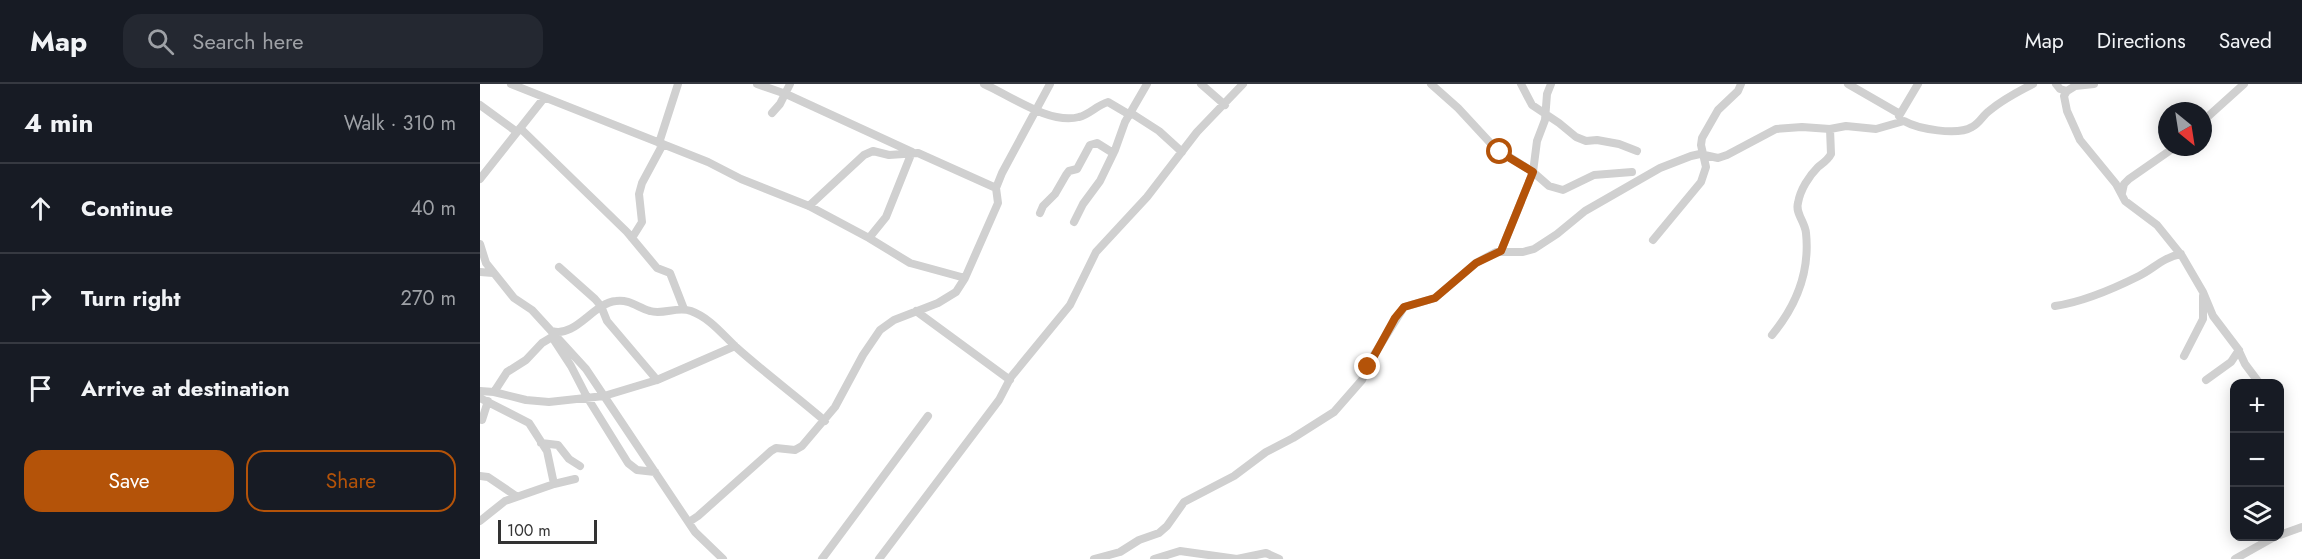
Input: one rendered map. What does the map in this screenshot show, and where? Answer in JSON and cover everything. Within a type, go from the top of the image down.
[{"type":"street","points":[[511,84],[809,206],[910,263],[965,278]]},
{"type":"street","points":[[632,238],[642,222],[639,194],[642,183],[661,144],[678,84]]},
{"type":"street","points":[[757,84],[786,94],[996,188]]},
{"type":"street","points":[[772,113],[780,104],[790,84]]},
{"type":"street","points":[[984,84],[1021,105],[1060,117],[1077,118],[1108,102],[1159,131],[1182,152]]},
{"type":"street","points":[[689,522],[771,451],[777,448],[798,450],[825,421],[878,332],[894,320],[929,308],[956,292],[965,278],[998,203],[996,188],[1050,84]]},
{"type":"street","points":[[1074,222],[1083,204],[1100,181],[1125,122],[1147,84]]},
{"type":"street","points":[[1201,84],[1225,105]]},
{"type":"street","points":[[879,559],[999,400],[1010,380],[1070,305],[1096,252],[1140,206],[1197,132],[1243,84]]},
{"type":"street","points":[[1431,84],[1458,108],[1495,148],[1533,172],[1549,186],[1563,190],[1594,175],[1632,172]]},
{"type":"street","points":[[1521,84],[1532,105],[1581,140],[1607,141],[1637,151]]},
{"type":"street","points":[[1501,251],[1533,172],[1537,141],[1546,116],[1547,94],[1551,84]]},
{"type":"street","points":[[1653,240],[1701,182],[1706,173],[1701,142],[1718,110],[1738,91],[1742,84]]},
{"type":"street","points":[[1848,84],[1900,114]]},
{"type":"street","points":[[1895,123],[1918,84]]},
{"type":"street","points":[[1099,559],[1120,552],[1139,540],[1159,533],[1167,526],[1184,502],[1234,476],[1266,452],[1334,412],[1362,380],[1372,358],[1404,307],[1435,298],[1476,263],[1501,251],[1523,252],[1534,249],[1586,211],[1660,168],[1691,156],[1704,155],[1718,158],[1727,155],[1776,129],[1802,127],[1830,129],[1846,126],[1876,129],[1904,121],[1928,129],[1967,129],[1977,124],[1989,111],[2033,84]]},
{"type":"street","points":[[2056,84],[2060,89],[2067,91]]},
{"type":"street","points":[[2094,84],[2078,85],[2067,91],[2064,96],[2067,111],[2080,140],[2122,193],[2125,201],[2157,225],[2181,254],[2203,291],[2213,316],[2239,350],[2256,379]]},
{"type":"street","points":[[2212,113],[2244,84]]},
{"type":"street","points":[[480,179],[544,98]]},
{"type":"street","points":[[480,105],[519,130],[632,238],[657,268],[670,273],[684,309]]},
{"type":"street","points":[[1772,335],[1796,299],[1801,285],[1807,236],[1797,208],[1798,201],[1809,178],[1831,154],[1830,129]]},
{"type":"street","points":[[1040,213],[1043,206],[1053,198],[1065,175],[1077,169],[1090,145],[1097,143],[1113,153]]},
{"type":"street","points":[[809,206],[864,155],[873,151],[889,155],[912,152]]},
{"type":"street","points":[[869,238],[885,217],[912,152]]},
{"type":"street","points":[[2122,193],[2124,184],[2129,179],[2162,156]]},
{"type":"street","points":[[480,244],[486,263],[493,273],[514,298],[528,306],[540,318],[552,334],[587,397],[631,466],[637,470],[655,472]]},
{"type":"street","points":[[2055,306],[2086,299],[2138,276],[2171,256],[2181,254]]},
{"type":"street","points":[[559,267],[601,306],[607,321],[657,380]]},
{"type":"street","points":[[480,272],[493,273]]},
{"type":"street","points":[[2184,356],[2202,319],[2203,291]]},
{"type":"street","points":[[494,392],[507,372],[526,360],[552,334],[562,332],[577,324],[601,306],[620,300],[636,304],[651,312],[684,309],[693,311],[717,326],[735,346],[825,421]]},
{"type":"street","points":[[916,311],[1010,380]]},
{"type":"street","points":[[552,334],[586,369],[698,535],[723,559]]},
{"type":"street","points":[[480,391],[549,402],[604,396],[657,380],[735,346]]},
{"type":"street","points":[[2206,380],[2231,362],[2239,350]]},
{"type":"street","points":[[482,420],[484,399],[528,422],[547,452],[554,484]]},
{"type":"street","points":[[822,559],[928,416]]},
{"type":"street","points":[[541,443],[556,444],[569,459],[580,466]]},
{"type":"street","points":[[480,476],[488,477],[516,496]]},
{"type":"street","points":[[480,520],[505,501],[516,496],[575,478]]},
{"type":"street","points":[[2284,534],[2302,527]]},
{"type":"street","points":[[2235,559],[2269,541]]},
{"type":"street","points":[[1155,559],[1180,551],[1237,559],[1266,553],[1279,559]]},
{"type":"route","points":[[1368,367],[1395,318],[1404,307],[1435,298],[1476,263],[1501,251],[1533,172],[1500,152]]}]
